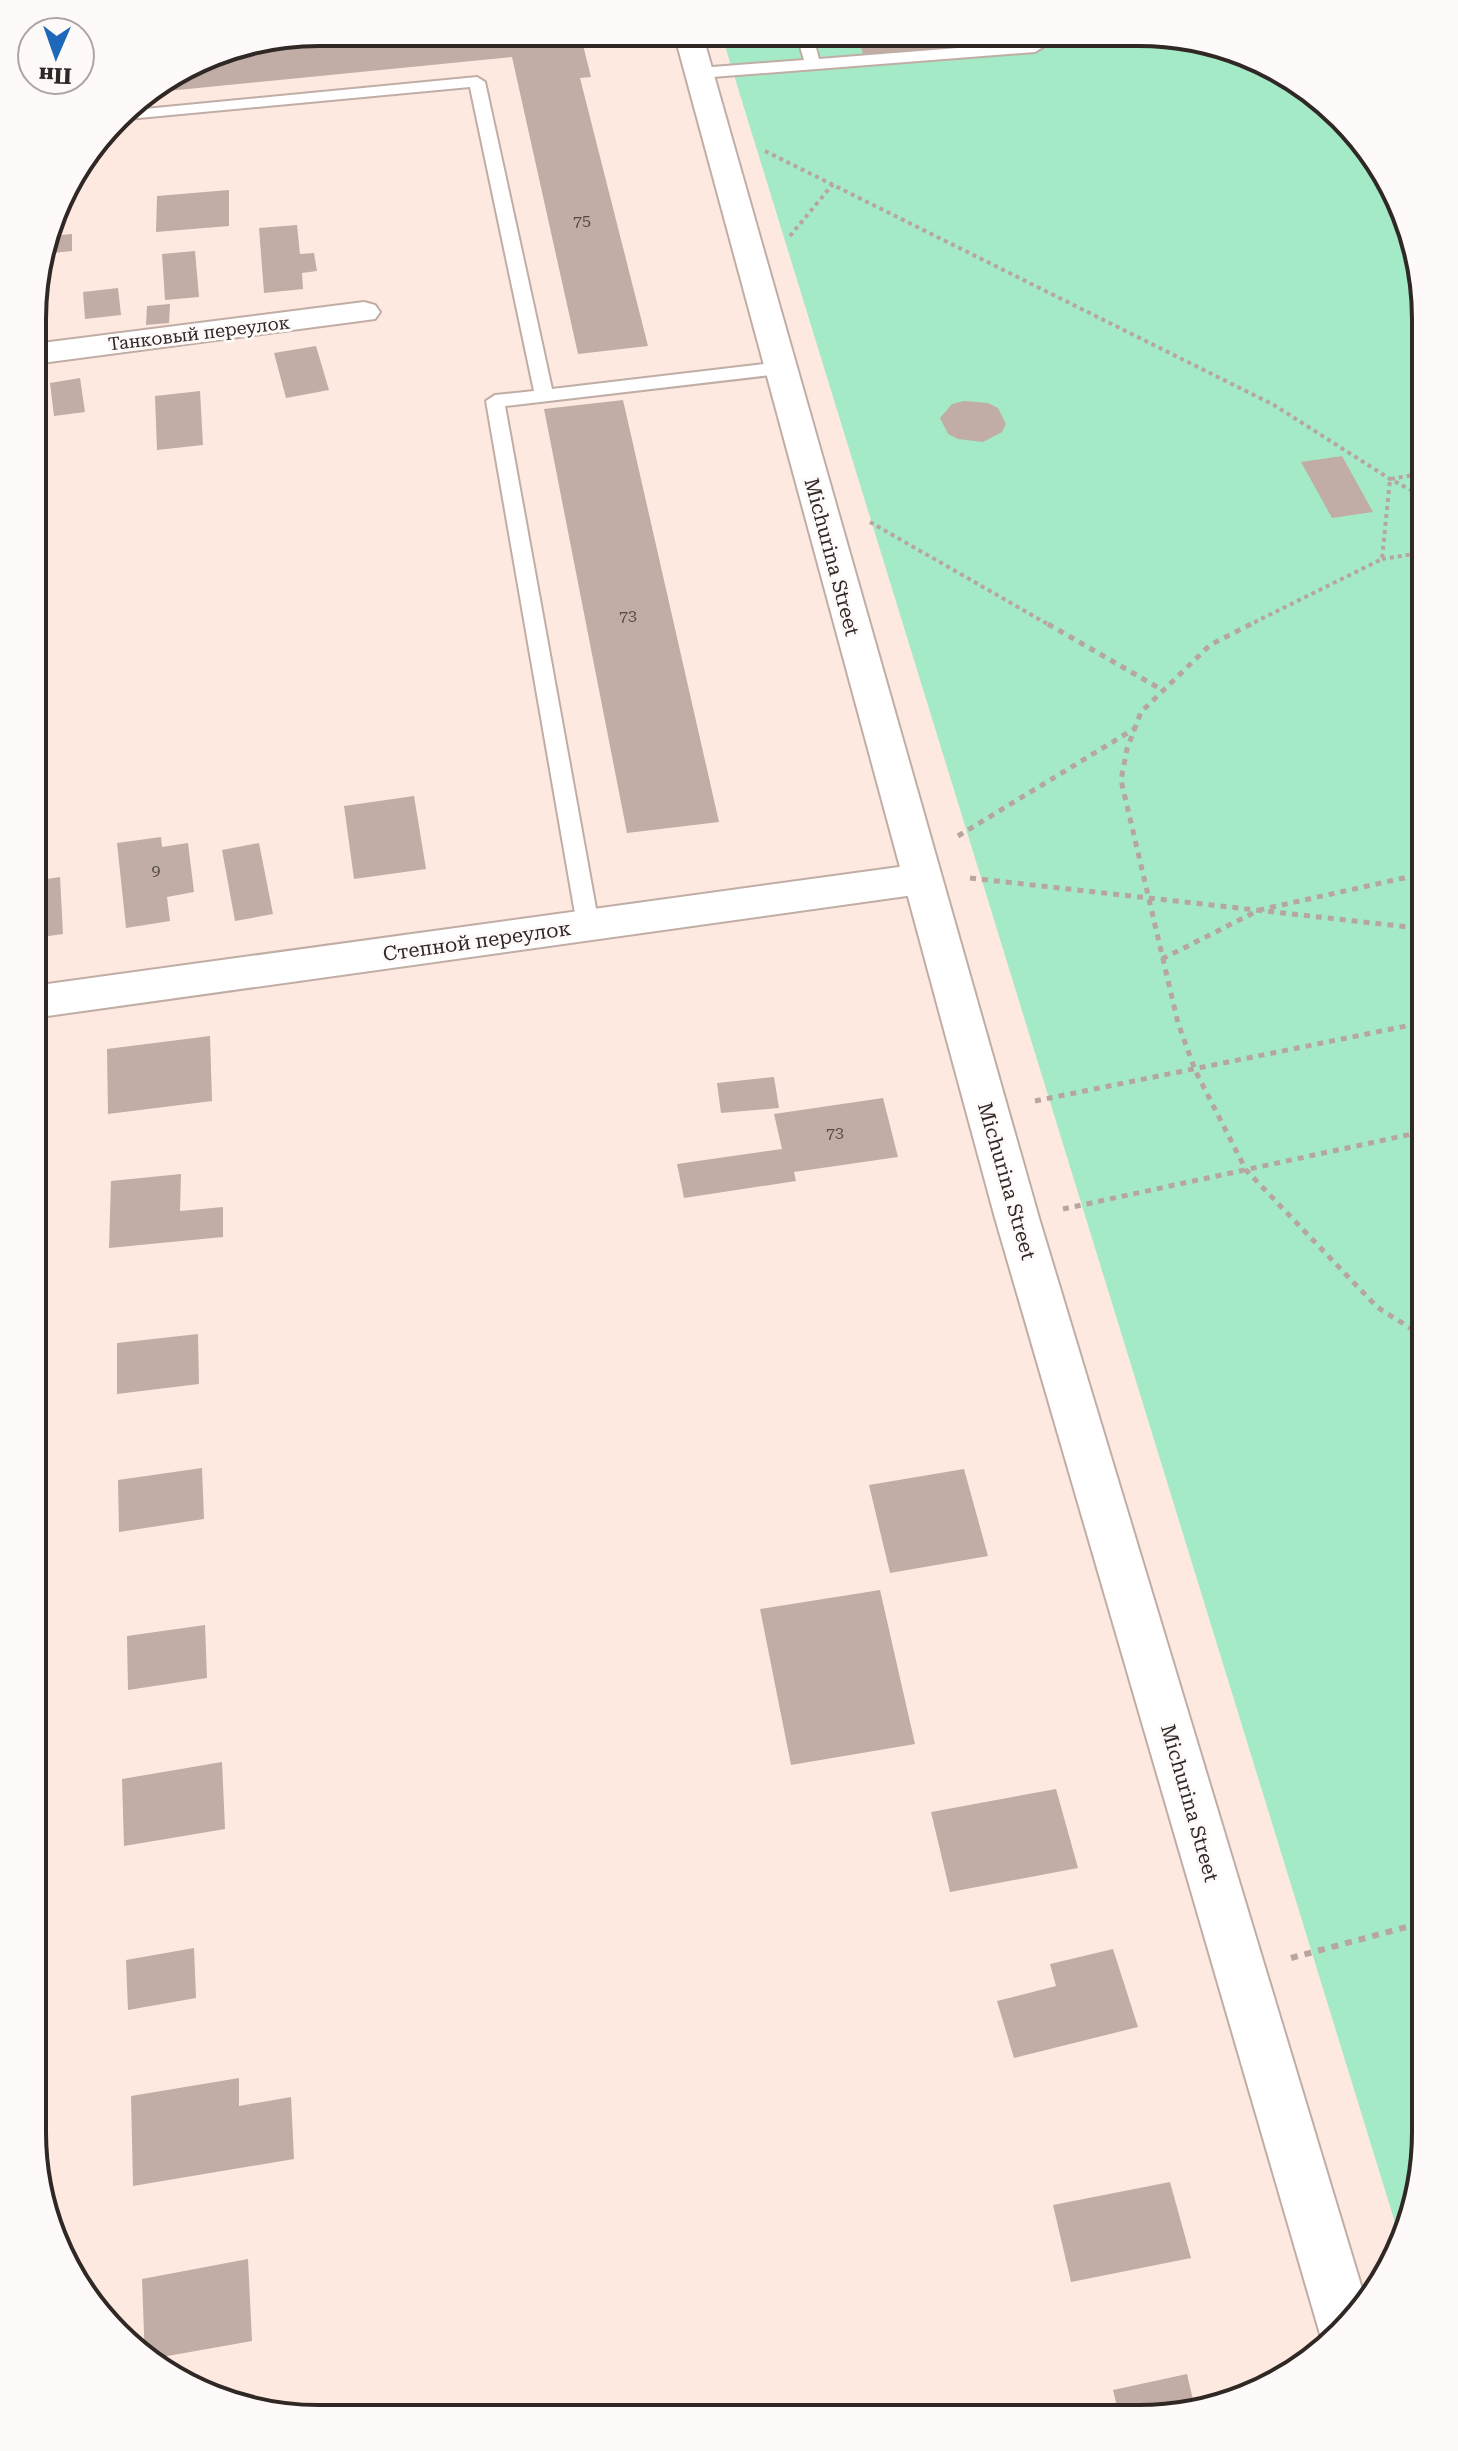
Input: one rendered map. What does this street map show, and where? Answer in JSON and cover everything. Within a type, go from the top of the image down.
[{"type":"main road","name":"Michurina Street","points":[[694,53],[1017,1218],[1341,2315]]},
{"type":"main road","name":"Танковый переулок","points":[[46,352],[364,312]]},
{"type":"main road","name":"Степной переулок","points":[[46,1000],[921,879]]},
{"type":"lane","points":[[808,46],[813,64]]},
{"type":"lane","points":[[694,53],[813,64],[1035,47]]},
{"type":"lane","points":[[139,114],[477,82],[544,395]]},
{"type":"lane","points":[[588,925],[495,401],[780,368]]},
{"type":"path","points":[[714,125],[1274,405],[1412,491]]},
{"type":"path","points":[[756,278],[833,184]]},
{"type":"path","points":[[1390,479],[1412,475]]},
{"type":"path","points":[[1382,559],[1390,479]]},
{"type":"path","points":[[870,522],[1164,691]]},
{"type":"path","points":[[1411,1329],[1377,1307],[1246,1170],[1195,1070],[1178,1023],[1121,780],[1141,712],[1210,645],[1382,559],[1412,554]]},
{"type":"path","points":[[954,838],[1135,729]]},
{"type":"path","points":[[1162,959],[1259,910],[1412,876]]},
{"type":"path","points":[[965,877],[1412,927]]},
{"type":"path","points":[[987,1110],[1412,1026]]},
{"type":"path","points":[[1017,1218],[1412,1134]]},
{"type":"path","points":[[1240,1972],[1411,1926]]},
{"type":"green space","points":[[725,46],[1139,46],[1174,48],[1210,55],[1275,83],[1305,102],[1332,126],[1356,153],[1375,183],[1398,231],[1410,284],[1412,319],[1411,2150],[1407,2185],[1396,2225]]},
{"type":"building","points":[[861,46],[968,46],[863,54]]},
{"type":"building","points":[[301,47],[583,47],[591,77],[580,78],[648,346],[578,354],[512,57],[171,91],[231,60],[266,51]]},
{"type":"building","points":[[229,190],[229,226],[156,232],[157,196]]},
{"type":"building","points":[[297,225],[300,254],[314,253],[317,271],[302,273],[303,289],[264,293],[259,228]]},
{"type":"building","points":[[72,234],[72,251],[54,253],[59,235]]},
{"type":"building","points":[[195,251],[199,297],[165,300],[162,254]]},
{"type":"building","points":[[118,288],[121,315],[85,319],[83,292]]},
{"type":"building","points":[[170,304],[169,323],[146,325],[147,306]]},
{"type":"building","points":[[316,346],[329,390],[286,398],[274,353]]},
{"type":"building","points":[[80,378],[85,412],[54,416],[50,383]]},
{"type":"building","points":[[200,391],[203,445],[157,450],[155,396]]},
{"type":"building","points":[[623,400],[719,822],[627,833],[544,409]]},
{"type":"building","points":[[964,401],[988,403],[998,408],[1006,424],[1002,432],[983,442],[958,439],[948,434],[940,418],[952,404]]},
{"type":"building","points":[[1342,456],[1373,512],[1332,518],[1301,462]]},
{"type":"building","points":[[414,796],[426,869],[354,879],[344,806]]},
{"type":"building","points":[[161,837],[162,847],[188,843],[194,892],[167,897],[170,921],[126,928],[117,843]]},
{"type":"building","points":[[259,843],[273,914],[235,921],[222,850]]},
{"type":"building","points":[[60,877],[63,934],[46,936],[46,879]]},
{"type":"building","points":[[210,1036],[212,1101],[108,1114],[107,1049]]},
{"type":"building","points":[[774,1077],[779,1108],[721,1113],[717,1083]]},
{"type":"building","points":[[883,1098],[898,1157],[794,1172],[796,1181],[684,1198],[677,1164],[782,1149],[774,1114]]},
{"type":"building","points":[[181,1174],[180,1211],[223,1207],[223,1237],[109,1248],[111,1181]]},
{"type":"building","points":[[198,1334],[199,1384],[117,1394],[117,1343]]},
{"type":"building","points":[[202,1468],[204,1519],[119,1532],[118,1480]]},
{"type":"building","points":[[964,1469],[988,1556],[890,1573],[869,1485]]},
{"type":"building","points":[[880,1590],[915,1744],[791,1765],[760,1609]]},
{"type":"building","points":[[205,1625],[207,1678],[128,1690],[127,1636]]},
{"type":"building","points":[[222,1762],[225,1829],[124,1846],[122,1779]]},
{"type":"building","points":[[1056,1789],[1078,1868],[950,1892],[931,1812]]},
{"type":"building","points":[[194,1948],[196,1998],[128,2010],[126,1960]]},
{"type":"building","points":[[1113,1949],[1138,2027],[1014,2058],[997,2001],[1056,1986],[1050,1964]]},
{"type":"building","points":[[239,2078],[239,2106],[291,2097],[294,2159],[133,2186],[131,2096]]},
{"type":"building","points":[[1170,2182],[1191,2258],[1071,2282],[1053,2205]]},
{"type":"building","points":[[248,2259],[252,2341],[165,2356],[144,2341],[142,2279]]},
{"type":"building","points":[[1187,2374],[1193,2400],[1117,2405],[1113,2390]]}]
